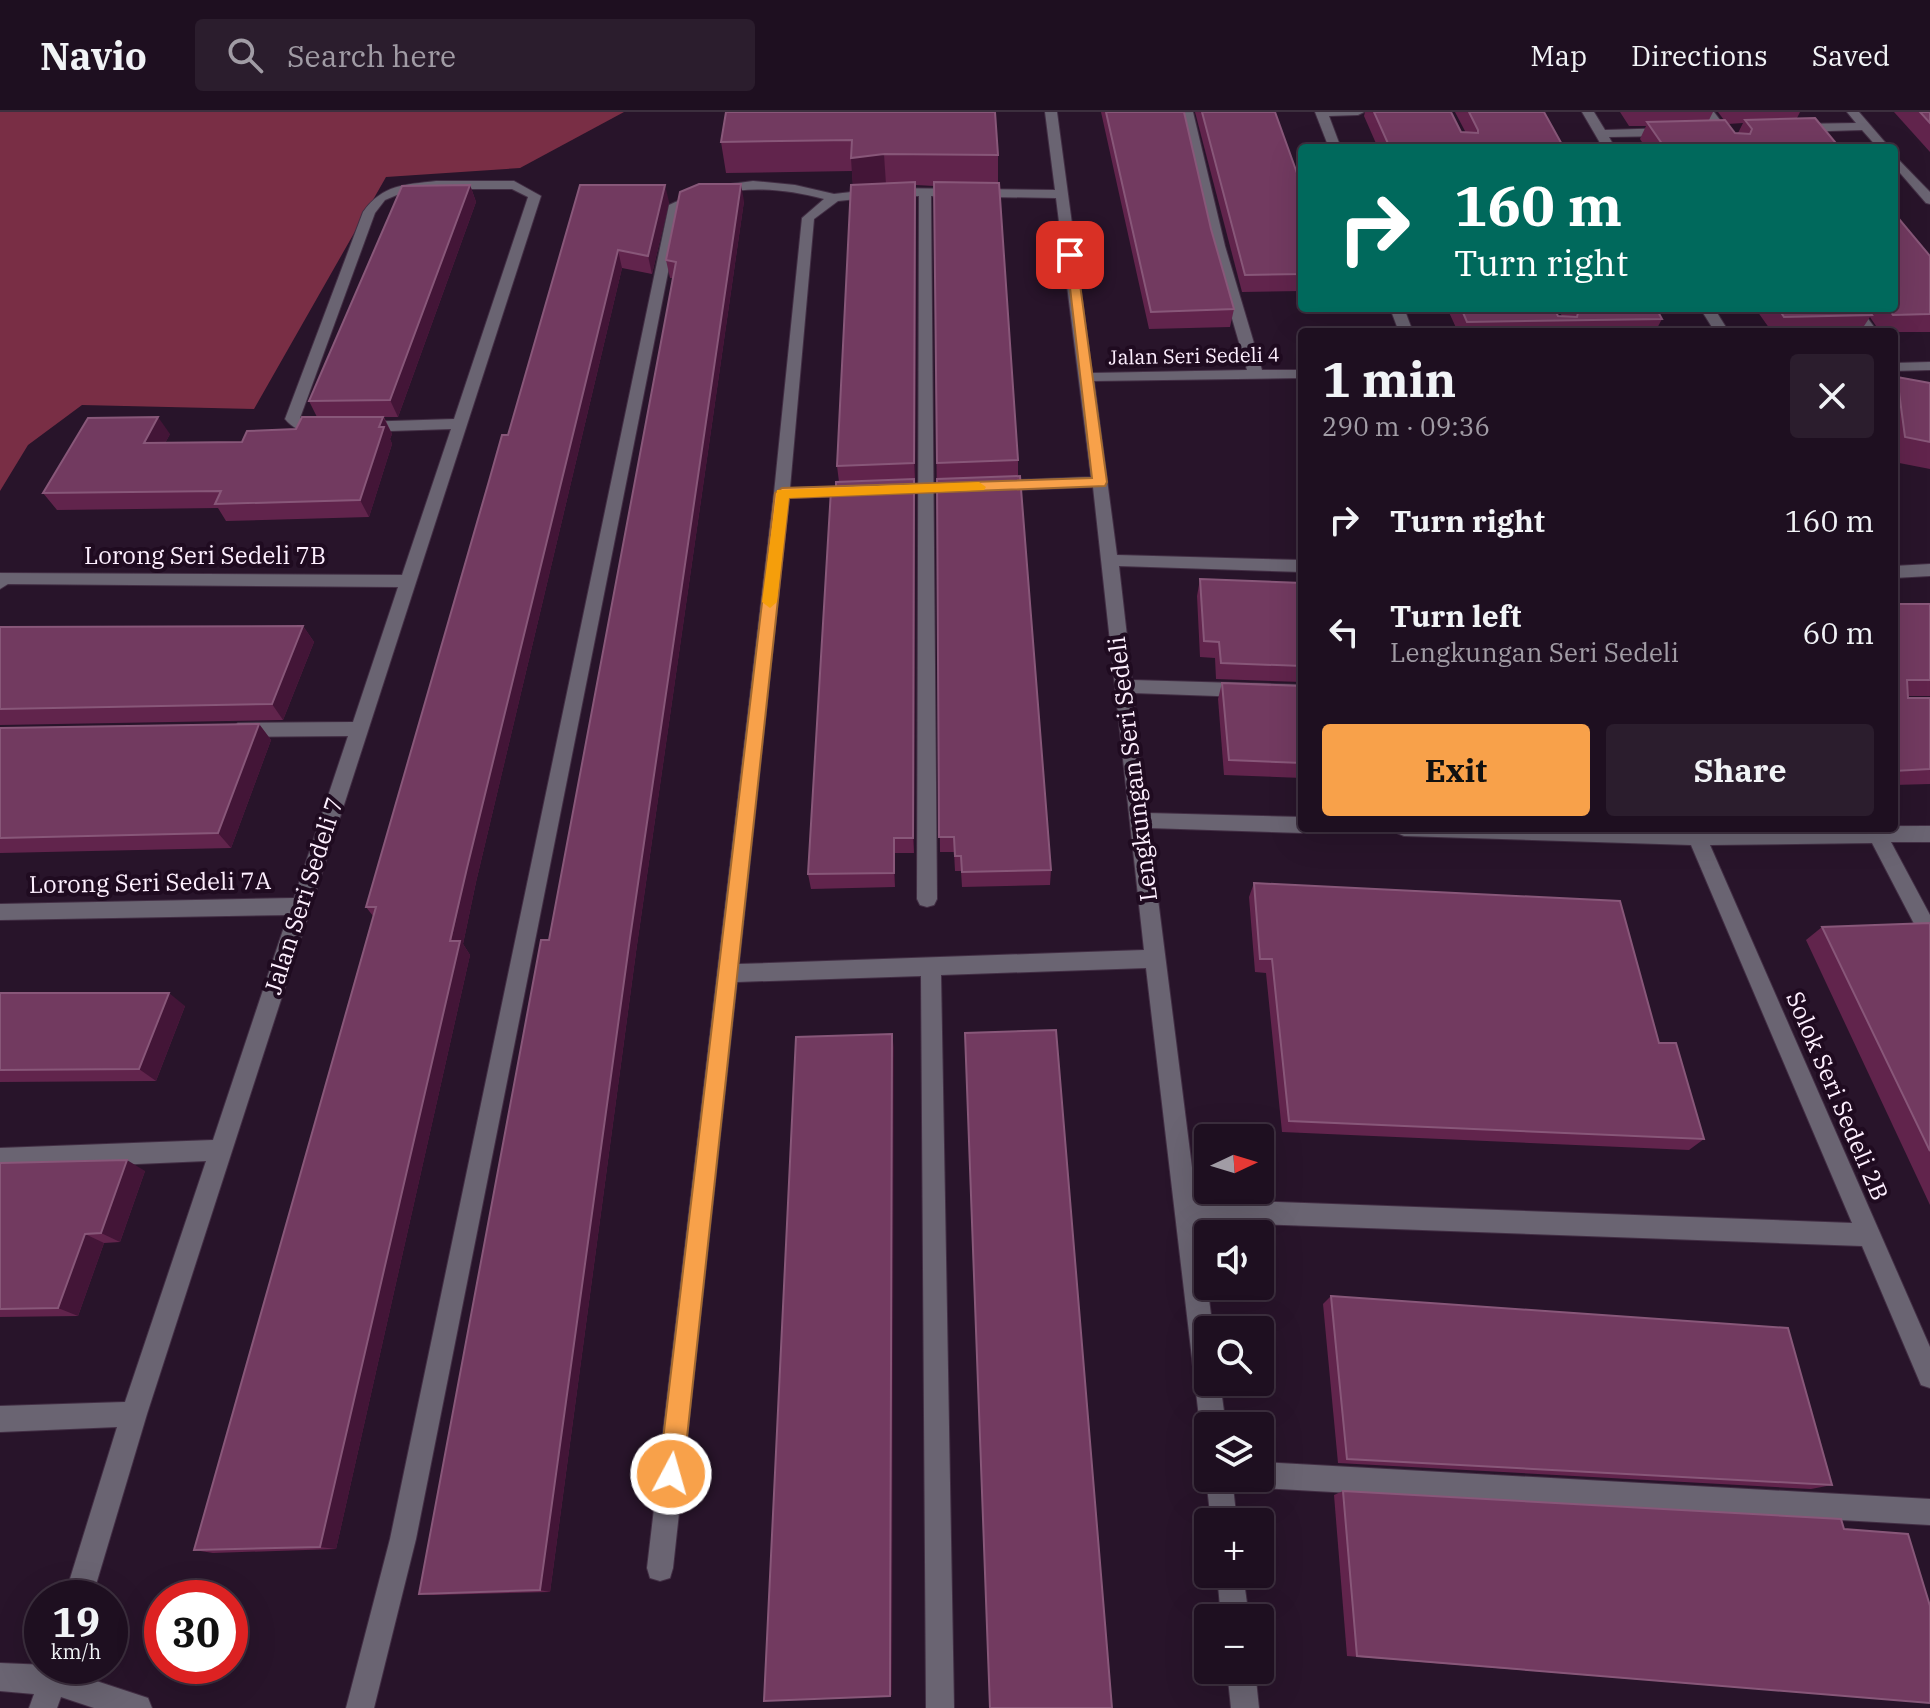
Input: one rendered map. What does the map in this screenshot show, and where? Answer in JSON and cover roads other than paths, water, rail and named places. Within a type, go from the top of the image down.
[{"type":"street","name":"Lengkungan Seri Sedeli","points":[[1051,112],[1110,560],[1138,820],[1211,1412]]},
{"type":"street","points":[[1187,112],[1218,246],[1256,375]]},
{"type":"street","points":[[1334,144],[1322,112],[1358,112]]},
{"type":"street","points":[[1588,112],[1607,144]]},
{"type":"street","points":[[1708,112],[1732,144]]},
{"type":"street","points":[[1853,112],[1881,144]]},
{"type":"street","points":[[1785,128],[1865,126]]},
{"type":"street","points":[[1706,130],[1737,130]]},
{"type":"street","points":[[1601,134],[1676,131]]},
{"type":"street","points":[[1898,164],[1930,200]]},
{"type":"street","name":"Jalan Seri Sedeli 7","points":[[83,1580],[220,1150],[535,196],[514,185],[436,185],[402,189],[381,197],[369,212],[292,419],[299,426],[326,428],[458,424]]},
{"type":"street","points":[[360,1708],[403,1539],[675,205],[695,192],[727,186],[807,189],[834,198],[886,192],[1062,194]]},
{"type":"street","points":[[925,192],[927,899]]},
{"type":"street","points":[[660,1568],[782,493],[808,218],[834,198]]},
{"type":"street","points":[[1898,366],[1930,366]]},
{"type":"street","name":"Jalan Seri Sedeli 4","points":[[1087,377],[1298,374]]},
{"type":"street","points":[[974,487],[1100,482]]},
{"type":"street","points":[[782,493],[869,491]]},
{"type":"street","points":[[1110,560],[1298,566]]},
{"type":"street","points":[[1898,572],[1930,570]]},
{"type":"street","name":"Lorong Seri Sedeli 7B","points":[[2,581],[407,581]]},
{"type":"street","points":[[1124,686],[1298,692]]},
{"type":"street","points":[[218,731],[358,729]]},
{"type":"street","points":[[1138,820],[1298,825]]},
{"type":"street","points":[[1534,832],[1697,837],[1746,832],[1930,834]]},
{"type":"street","points":[[1877,834],[1930,935]]},
{"type":"street","name":"Solok Seri Sedeli 2B","points":[[1697,837],[1930,1376]]},
{"type":"street","name":"Lorong Seri Sedeli 7A","points":[[0,912],[300,906]]},
{"type":"street","points":[[726,973],[1156,959]]},
{"type":"street","points":[[931,966],[940,1708]]},
{"type":"street","points":[[0,1159],[220,1150]]},
{"type":"street","points":[[1187,1210],[1869,1235]]},
{"type":"street","points":[[0,1419],[134,1414]]},
{"type":"street","points":[[1274,1476],[1930,1512]]},
{"type":"street","points":[[0,1677],[51,1685],[138,1708]]},
{"type":"street","points":[[1242,1684],[1245,1708]]}]
